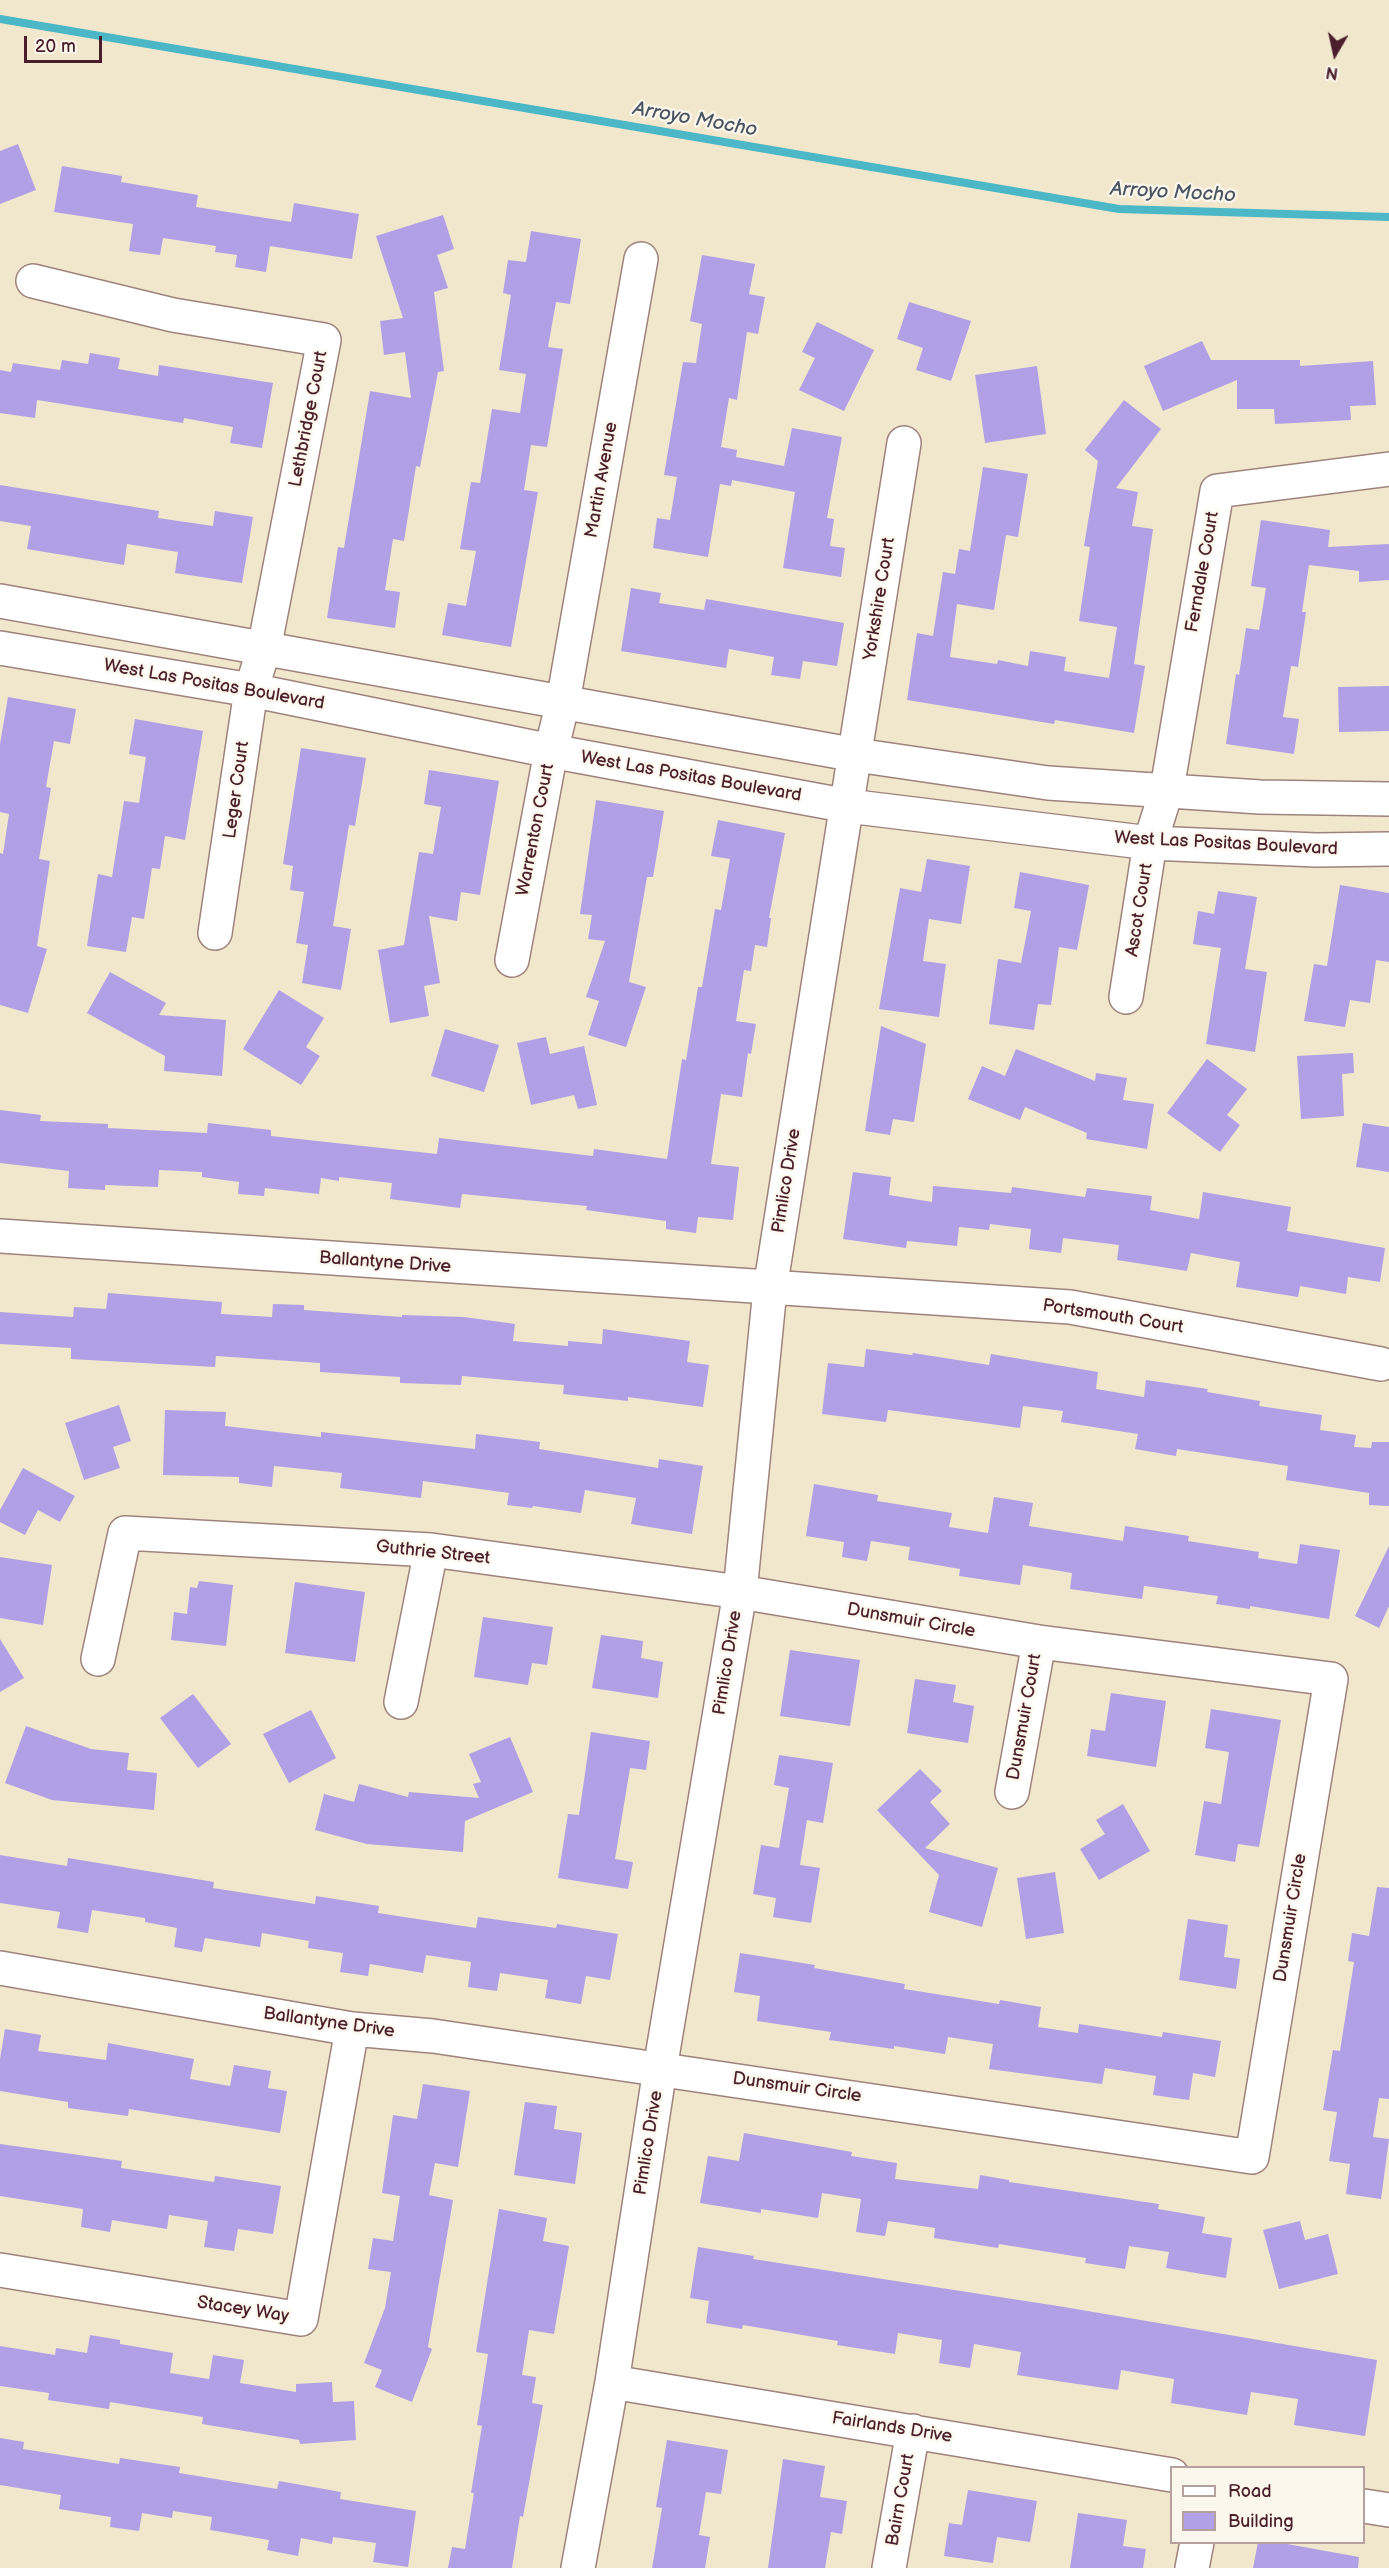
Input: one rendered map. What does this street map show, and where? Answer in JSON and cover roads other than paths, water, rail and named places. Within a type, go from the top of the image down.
[{"type":"street","name":"Martin Avenue","points":[[563,702],[641,259]]},
{"type":"street","name":"Lethbridge Court","points":[[33,281],[173,315],[324,340],[264,648]]},
{"type":"street","name":"Yorkshire Court","points":[[856,755],[904,443]]},
{"type":"street","name":"Ferndale Court","points":[[1167,789],[1217,491],[1389,469]]},
{"type":"street","points":[[0,600],[856,755],[1048,783],[1167,789],[1260,797],[1389,799]]},
{"type":"street","name":"West Las Positas Boulevard","points":[[0,648],[251,690],[551,751],[848,806],[1150,843],[1316,850],[1389,849]]},
{"type":"street","name":"Leger Court","points":[[215,933],[251,690],[264,648]]},
{"type":"street","name":"Warrenton Court","points":[[512,960],[551,751],[563,702]]},
{"type":"street","name":"Pimlico Drive","points":[[578,2568],[612,2382],[660,2069],[740,1592],[770,1289],[856,755]]},
{"type":"street","name":"Ascot Court","points":[[1126,997],[1150,843],[1167,789]]},
{"type":"street","name":"Ballantyne Drive","points":[[0,1236],[770,1289]]},
{"type":"street","name":"Portsmouth Court","points":[[770,1289],[1070,1308],[1381,1364]]},
{"type":"street","name":"Guthrie Street","points":[[98,1659],[125,1533],[431,1550],[740,1592]]},
{"type":"street","points":[[400,1702],[431,1550]]},
{"type":"street","name":"Dunsmuir Circle","points":[[660,2069],[1252,2157],[1331,1679],[1039,1642],[740,1592]]},
{"type":"street","name":"Dunsmuir Court","points":[[1012,1792],[1039,1642]]},
{"type":"street","name":"Ballantyne Drive","points":[[0,1968],[352,2029],[433,2036],[660,2069]]},
{"type":"street","name":"Stacey Way","points":[[0,2270],[301,2319],[352,2029]]},
{"type":"street","name":"Fairlands Drive","points":[[612,2382],[1170,2475]]},
{"type":"street","name":"Bairn Court","points":[[889,2568],[913,2431]]},
{"type":"street","points":[[1365,2506],[1389,2510]]},
{"type":"street","points":[[1192,2568],[1197,2544]]},
{"type":"waterway","name":"Arroyo Mocho","points":[[0,19],[1119,209],[1389,217]]}]
